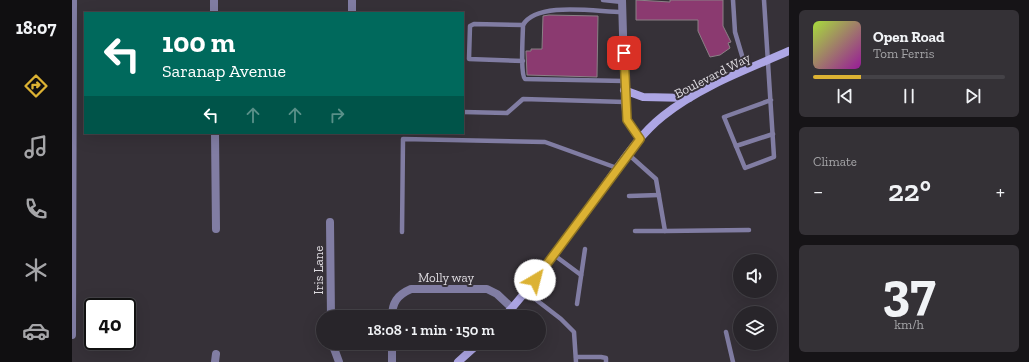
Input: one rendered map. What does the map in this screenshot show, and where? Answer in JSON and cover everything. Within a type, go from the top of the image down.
[{"type":"street","points":[[72,335],[74,0]]},
{"type":"street","points":[[214,0],[214,12]]},
{"type":"street","points":[[352,0],[352,12]]},
{"type":"street","points":[[622,1],[624,86],[627,120],[640,139]]},
{"type":"street","name":"Boulevard Way","points":[[512,308],[554,255],[617,168],[640,139],[662,116],[689,98],[789,50]]},
{"type":"street","points":[[624,86],[643,97],[689,98]]},
{"type":"street","points":[[215,134],[216,229]]},
{"type":"street","name":"Iris Lane","points":[[330,222],[331,310]]},
{"type":"street","name":"Molly way","points":[[392,310],[396,299],[403,292],[411,289],[487,290],[497,294],[512,308]]},
{"type":"street","points":[[335,350],[339,362]]},
{"type":"street","points":[[392,350],[392,362]]},
{"type":"street","points":[[458,362],[471,350]]},
{"type":"lane","points":[[603,0],[622,1]]},
{"type":"lane","points":[[733,0],[735,32],[746,70]]},
{"type":"lane","points":[[764,0],[769,60],[774,157],[745,168],[724,117],[771,100]]},
{"type":"lane","points":[[622,12],[549,10],[527,18],[523,25],[523,76],[525,79],[624,86]]},
{"type":"lane","points":[[523,25],[472,24],[470,26],[468,57],[471,60],[523,61]]},
{"type":"lane","points":[[464,112],[507,113],[523,99],[625,102]]},
{"type":"lane","points":[[736,146],[772,134]]},
{"type":"lane","points":[[402,232],[403,139],[545,142],[617,168]]},
{"type":"lane","points":[[628,154],[656,179],[665,231]]},
{"type":"lane","points":[[629,196],[659,196]]},
{"type":"lane","points":[[635,231],[749,230]]},
{"type":"lane","points":[[578,304],[585,249]]},
{"type":"lane","points":[[554,255],[581,275]]},
{"type":"lane","points":[[526,292],[561,319],[574,332],[576,360],[601,357],[606,358],[606,362]]},
{"type":"lane","points":[[726,332],[733,362]]},
{"type":"building","points":[[636,0],[670,2],[670,0],[723,0],[723,26],[731,42],[728,43],[730,48],[720,55],[710,57],[698,31],[698,20],[636,20]]},
{"type":"building","points":[[543,16],[598,16],[597,77],[527,75],[526,51],[531,51],[531,49],[542,49]]},
{"type":"route","points":[[535,280],[622,161],[640,139],[627,120],[624,53]]}]
